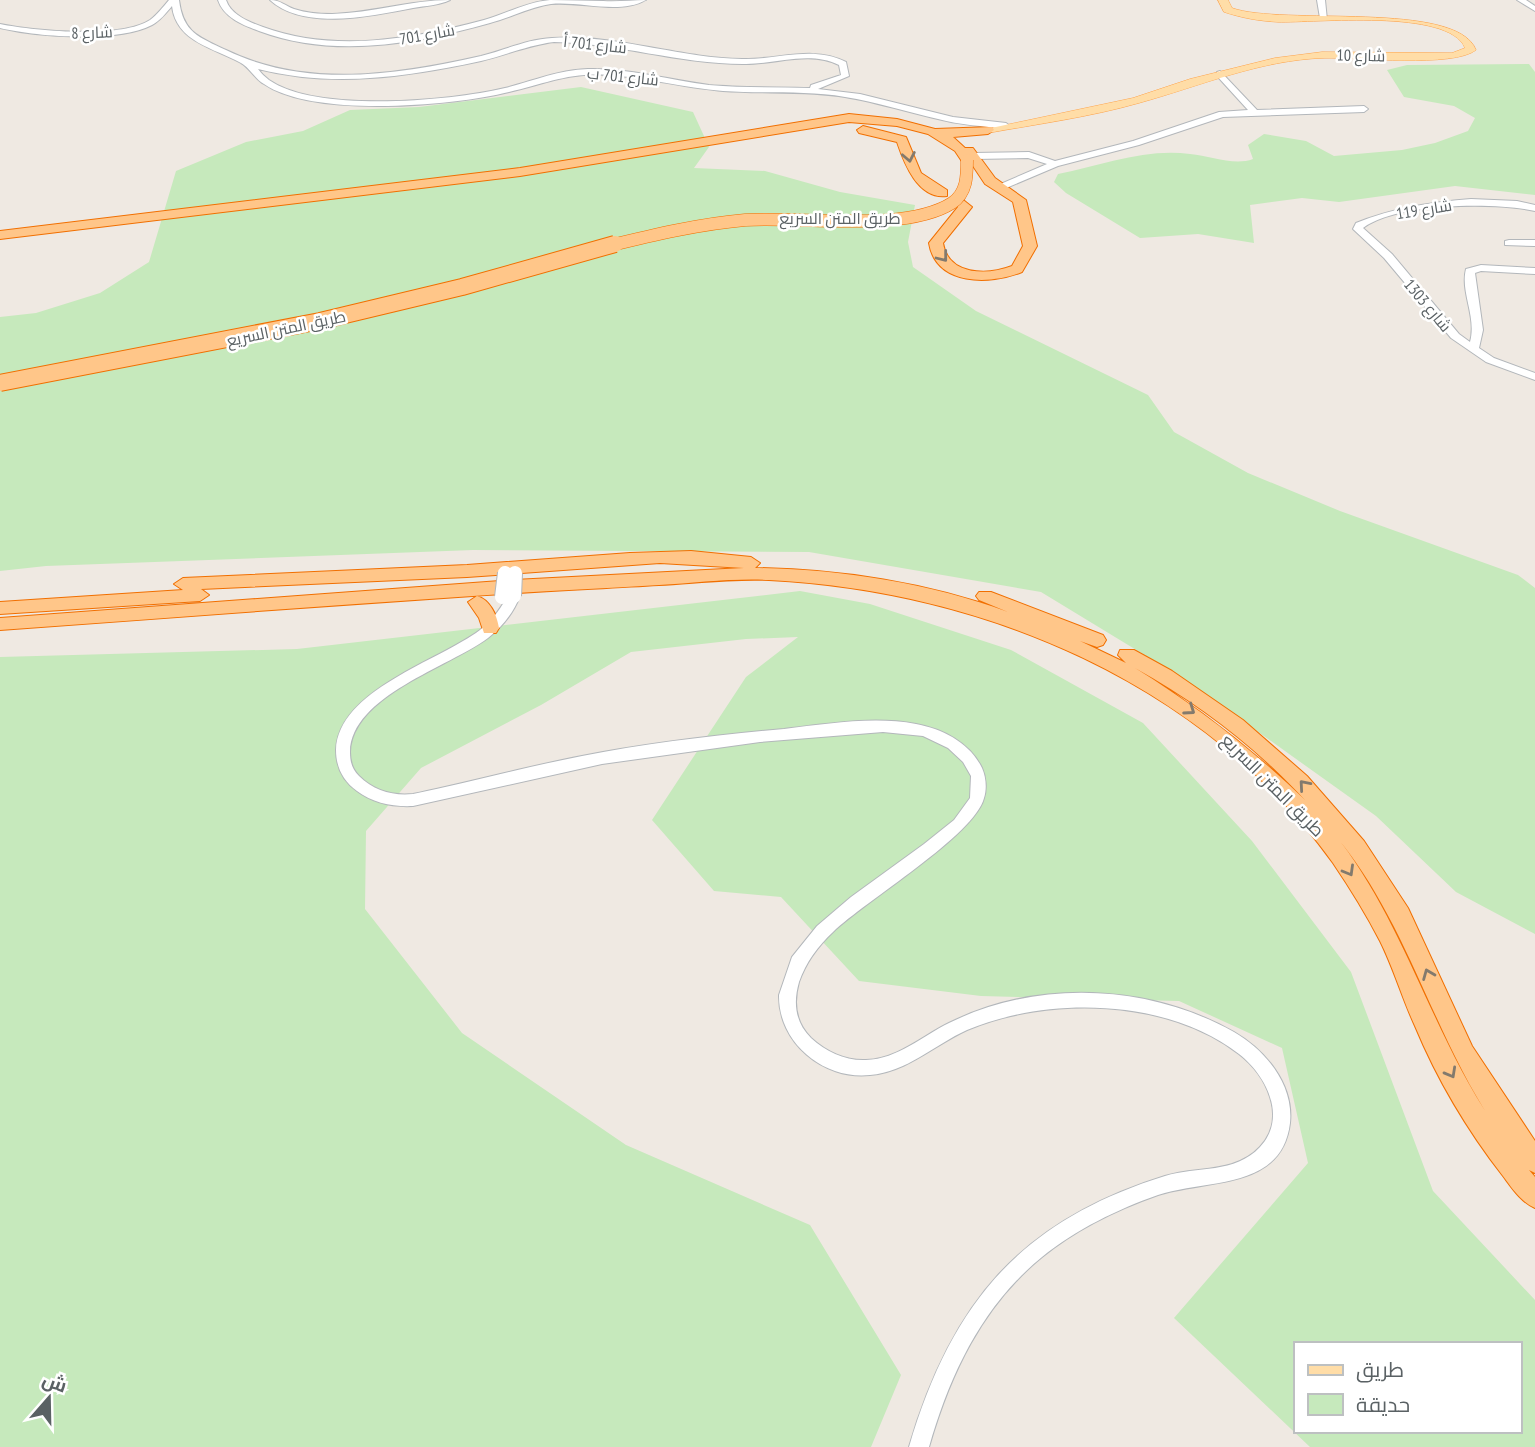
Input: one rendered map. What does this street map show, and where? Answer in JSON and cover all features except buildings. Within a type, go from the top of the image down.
[{"type":"highway","points":[[0,235],[520,172],[827,121],[883,120],[928,131],[959,134],[989,130]]},
{"type":"highway","points":[[0,242],[525,177],[830,128],[873,126],[908,131],[966,157]]},
{"type":"highway","points":[[830,128],[884,133],[902,140],[915,175],[942,193]]},
{"type":"highway","points":[[966,157],[973,142],[989,130]]},
{"type":"highway","points":[[928,131],[966,157],[999,188],[1019,200],[1030,246],[1020,266],[1006,274],[985,277],[964,274],[937,253],[936,243],[962,214],[965,207],[962,203]]},
{"type":"highway","name":"طريق المتن السريع","points":[[0,375],[317,313],[721,216],[898,212],[924,208],[940,200],[956,183],[966,157]]},
{"type":"highway","name":"طريق المتن السريع","points":[[0,383],[323,321],[692,228],[768,219],[881,220],[919,217],[939,211],[962,192],[968,183],[966,157]]},
{"type":"highway","points":[[0,606],[32,596],[97,589],[510,571],[677,556],[715,557],[751,563]]},
{"type":"highway","name":"طريق المتن السريع","points":[[0,606],[751,563],[826,565],[895,575],[951,586],[1012,604],[1065,625],[1175,680],[1290,768],[1383,883],[1419,952],[1446,1019],[1492,1097],[1535,1161]]},
{"type":"highway","name":"طريق المتن السريع","points":[[0,624],[527,586],[728,575],[864,582],[909,590],[988,610],[1050,633],[1155,685],[1241,749],[1337,849],[1385,928],[1433,1041],[1486,1137],[1535,1196]]},
{"type":"highway","points":[[0,632],[507,601],[720,585],[788,576]]},
{"type":"highway","points":[[477,602],[488,617],[490,628]]},
{"type":"main road","name":"شارع 10","points":[[989,130],[1135,101],[1220,74],[1275,61],[1322,55],[1444,57],[1465,54],[1471,50],[1462,37],[1427,23],[1384,16],[1244,17],[1228,10],[1223,0]]},
{"type":"street","name":"شارع 8","points":[[0,26],[54,33],[120,30],[152,22],[174,0]]},
{"type":"street","points":[[174,0],[178,19],[185,29],[249,65]]},
{"type":"street","name":"شارع 701","points":[[222,0],[223,8],[237,18],[268,32],[320,42],[356,45],[458,29],[556,1],[616,3],[642,0]]},
{"type":"street","points":[[274,0],[290,11],[333,16],[446,0]]},
{"type":"street","points":[[1321,0],[1324,18]]},
{"type":"street","points":[[1521,0],[1535,9]]},
{"type":"street","name":"شارع 701 أ","points":[[249,65],[272,72],[313,77],[366,76],[478,59],[553,40],[587,40],[722,62],[758,62],[819,56],[839,61],[845,67],[845,76],[840,79],[803,90]]},
{"type":"street","name":"شارع 701 ب","points":[[249,65],[254,74],[307,96],[372,105],[419,103],[508,90],[575,72],[607,73],[712,87],[803,90],[850,95],[953,120],[1006,126]]},
{"type":"street","points":[[262,78],[272,72]]},
{"type":"street","points":[[1220,74],[1254,112]]},
{"type":"street","points":[[999,188],[1055,164],[1136,144],[1208,117],[1254,112],[1364,109]]},
{"type":"street","points":[[966,157],[1029,155],[1055,164]]},
{"type":"street","name":"شارع 119","points":[[1388,256],[1359,232],[1359,225],[1381,216],[1478,201],[1535,208]]},
{"type":"street","points":[[1510,243],[1535,243]]},
{"type":"street","name":"شارع 1303","points":[[1388,256],[1455,337],[1504,366],[1535,377]]},
{"type":"street","points":[[1473,349],[1479,326],[1470,271],[1481,268],[1535,271]]},
{"type":"street","points":[[510,571],[507,601],[490,628],[467,645],[391,688],[359,716],[348,730],[342,749],[345,766],[355,782],[386,798],[413,800],[599,758],[702,743],[837,729],[916,729],[939,737],[960,749],[978,776],[980,794],[967,818],[933,847],[830,922],[795,964],[788,980],[787,1007],[790,1020],[801,1039],[817,1054],[846,1065],[870,1068],[901,1058],[956,1028],[1003,1010],[1027,1004],[1087,1001],[1145,1007],[1210,1028],[1239,1043],[1271,1076],[1279,1094],[1281,1126],[1275,1143],[1249,1167],[1224,1175],[1174,1182],[1099,1213],[1035,1250],[998,1288],[968,1327],[943,1371],[919,1447]]},
{"type":"green space","points":[[1529,64],[1535,72],[1535,195],[1455,186],[1339,202],[1302,198],[1250,205],[1254,243],[1198,234],[1140,238],[1066,193],[1054,182],[1058,174],[1157,153],[1246,161],[1253,159],[1248,145],[1264,134],[1306,141],[1334,156],[1402,150],[1435,143],[1468,131],[1475,118],[1454,106],[1404,97],[1387,70],[1407,65]]},
{"type":"green space","points":[[581,87],[693,112],[709,147],[694,168],[765,171],[840,192],[915,205],[908,242],[913,267],[976,311],[1148,395],[1174,432],[1248,473],[1340,511],[1518,575],[1535,588],[1535,934],[1456,892],[1376,816],[1184,679],[1041,592],[809,552],[473,550],[46,566],[0,571],[0,317],[36,313],[100,293],[149,262],[176,171],[246,142],[303,131],[350,110],[419,107]]},
{"type":"green space","points":[[800,591],[870,604],[1011,650],[1143,723],[1252,841],[1351,972],[1433,1191],[1535,1300],[1535,1447],[1310,1447],[1295,1433],[1521,1433],[1521,1342],[1294,1342],[1294,1432],[1174,1318],[1308,1163],[1282,1048],[1179,1001],[981,996],[859,981],[781,897],[714,891],[652,820],[746,677],[798,637],[746,639],[631,652],[541,705],[421,768],[366,831],[365,909],[462,1033],[626,1145],[810,1225],[901,1375],[871,1447],[0,1447],[0,657],[297,649]]}]
